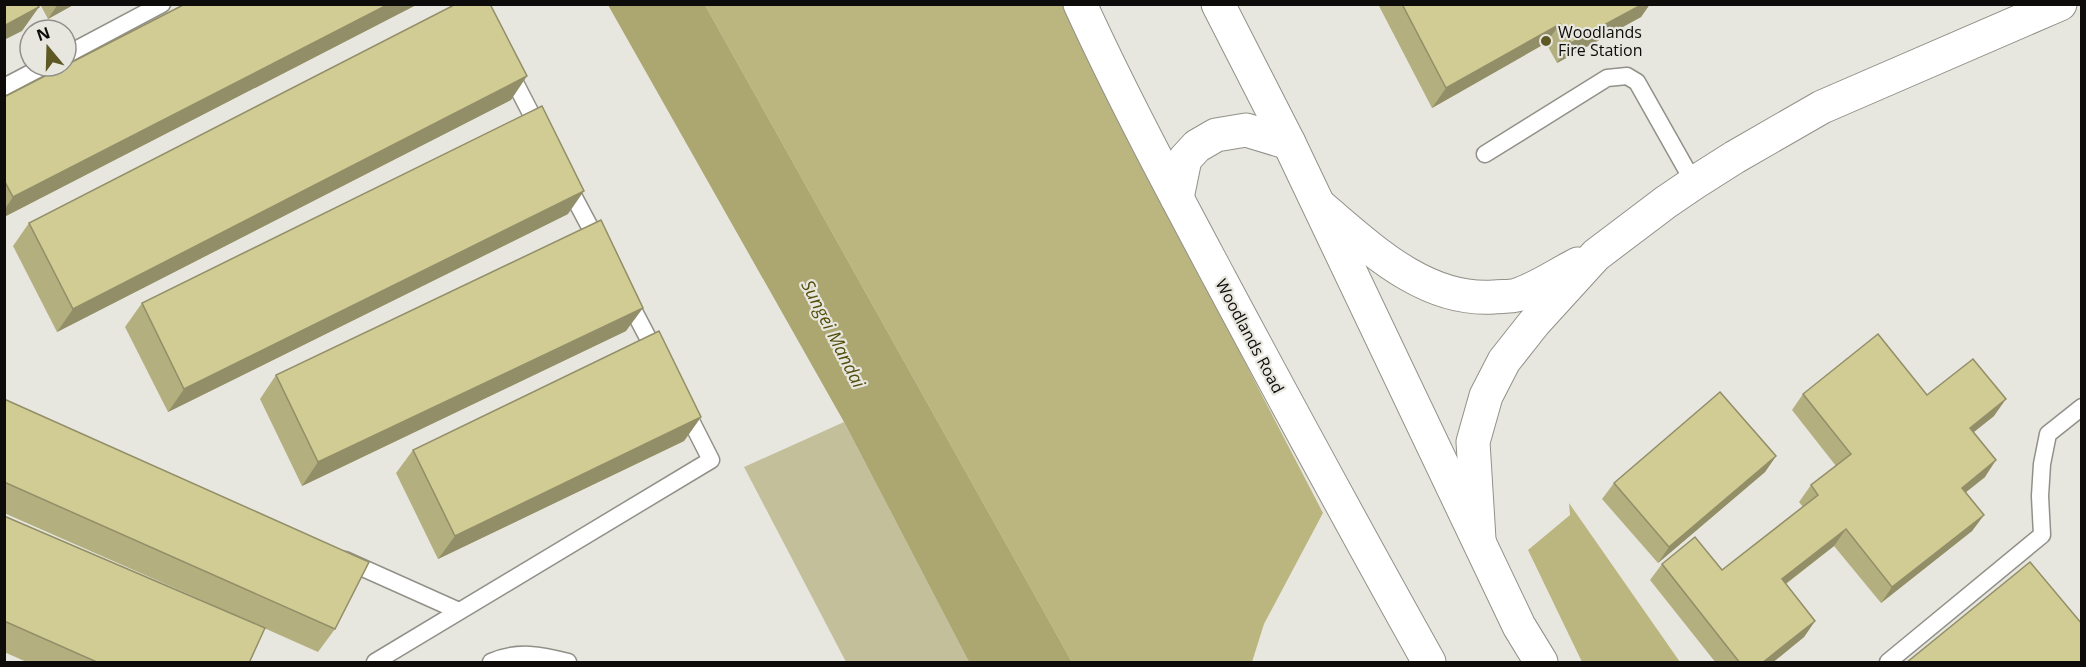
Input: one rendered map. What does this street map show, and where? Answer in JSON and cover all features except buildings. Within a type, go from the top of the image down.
[{"type":"main road","name":"Woodlands Road","points":[[1080,4],[1116,84],[1318,463],[1429,663]]},
{"type":"main road","points":[[1218,4],[1289,142],[1520,626],[1541,663]]},
{"type":"main road","points":[[1479,539],[1473,442],[1486,396],[1504,361],[1534,323],[1596,255],[1694,183],[1822,106],[2060,4]]},
{"type":"main road","points":[[1177,198],[1185,159],[1197,146],[1216,135],[1246,130],[1289,142]]},
{"type":"main road","points":[[1320,206],[1382,258],[1415,278],[1449,293],[1484,298],[1515,295],[1596,255]]},
{"type":"lane","points":[[78,49],[162,4]]},
{"type":"lane","points":[[502,57],[546,142]]},
{"type":"lane","points":[[1485,154],[1607,78],[1627,76],[1636,82],[1694,183]]},
{"type":"lane","points":[[4,87],[21,78]]},
{"type":"lane","points":[[562,174],[606,259]]},
{"type":"lane","points":[[617,280],[662,365]]},
{"type":"lane","points":[[375,663],[711,460],[678,396]]},
{"type":"lane","points":[[1888,663],[2042,535],[2042,464],[2048,434],[2082,407]]},
{"type":"lane","points":[[329,552],[459,611]]},
{"type":"lane","points":[[491,663],[503,657],[537,654],[568,663]]},
{"type":"shaded area","points":[[705,5],[1066,5],[1106,94],[1323,513],[1264,624],[1252,662],[1072,662]]},
{"type":"shaded area","points":[[844,422],[969,662],[846,662],[744,467]]},
{"type":"shaded area","points":[[1569,503],[1680,662],[1582,662],[1528,550],[1570,515]]},
{"type":"water","name":"Sungei Mandai","points":[[608,5],[705,5],[1072,662],[969,662],[844,422]]},
{"type":"place","name":"Woodlands Fire Station","points":[[1546,41]]}]
